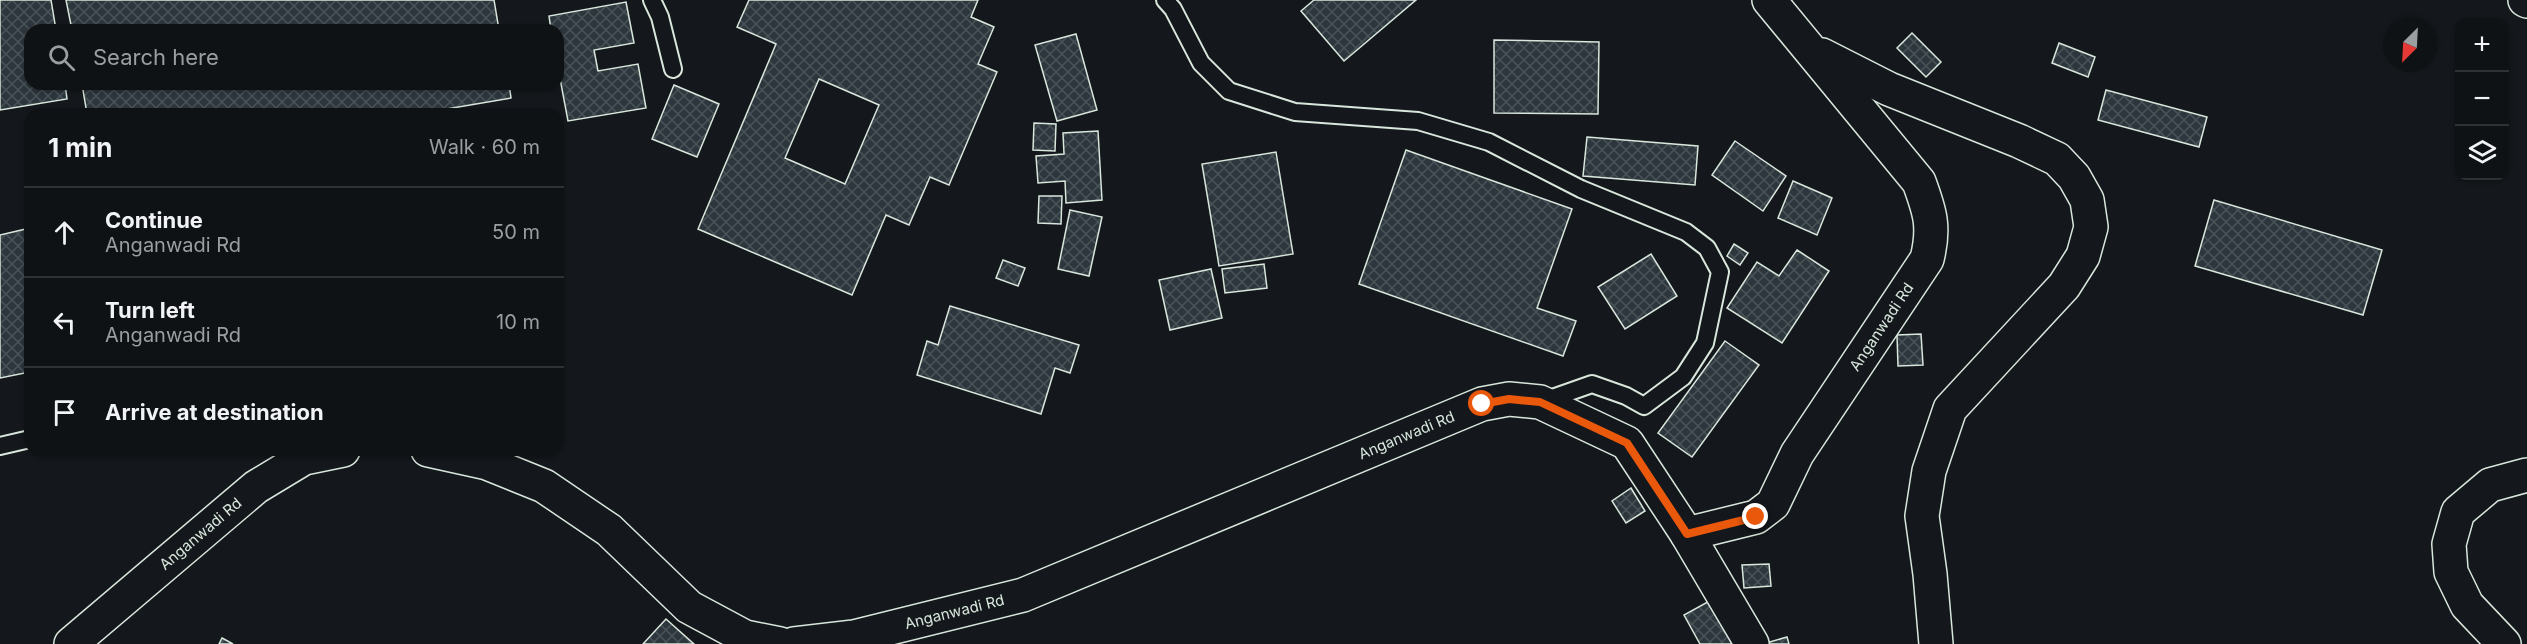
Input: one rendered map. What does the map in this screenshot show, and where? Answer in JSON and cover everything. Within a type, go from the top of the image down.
[{"type":"street","name":"Anganwadi Rd","points":[[794,644],[854,637],[1023,596],[1482,404],[1509,399],[1540,402],[1627,443],[1687,534],[1756,517],[1773,504],[1797,454],[1927,259],[1932,239],[1932,218],[1920,182],[1770,0]]},
{"type":"street","points":[[1809,48],[1889,89],[2019,141],[2056,159],[2074,177],[2087,200],[2091,227],[2083,256],[2064,286],[1950,409],[1929,471],[1922,516],[1936,644]]},
{"type":"street","name":"Anganwadi Rd","points":[[71,644],[256,487],[304,458],[314,456]]},
{"type":"street","points":[[455,456],[487,463],[544,486],[609,530],[689,607],[745,638],[780,644]]},
{"type":"street","points":[[2504,644],[2467,605],[2451,572],[2449,544],[2458,512],[2490,485],[2527,475]]},
{"type":"street","points":[[1687,534],[1752,644]]},
{"type":"lane","points":[[652,0],[660,17],[674,69]]},
{"type":"lane","points":[[1165,0],[1173,9],[1201,63],[1229,91],[1295,112],[1418,121],[1489,142],[1581,189],[1686,232],[1707,248],[1720,272],[1705,343],[1683,377],[1644,406],[1626,396],[1592,384],[1540,402]]},
{"type":"lane","points":[[0,446],[24,440]]},
{"type":"building","points":[[0,0],[51,0],[55,24],[24,24],[24,90],[66,90],[67,99],[0,110]]},
{"type":"building","points":[[66,0],[494,0],[498,24],[71,24]]},
{"type":"building","points":[[749,0],[978,0],[971,17],[994,27],[978,64],[997,72],[949,185],[930,177],[909,225],[886,215],[852,295],[698,229],[776,44],[737,27]],"holes":[[[819,79],[879,105],[845,184],[785,158]]]},
{"type":"building","points":[[1314,0],[1416,0],[1344,61],[1301,11]]},
{"type":"building","points":[[626,2],[634,43],[594,50],[598,71],[638,64],[646,108],[568,121],[562,90],[564,90],[564,24],[550,24],[549,16]]},
{"type":"building","points":[[1912,33],[1941,62],[1926,77],[1897,48]]},
{"type":"building","points":[[1076,34],[1097,110],[1057,121],[1035,45]]},
{"type":"building","points":[[1494,40],[1599,42],[1598,114],[1494,113]]},
{"type":"building","points":[[2059,43],[2095,57],[2088,77],[2052,63]]},
{"type":"building","points":[[674,85],[719,104],[697,157],[652,139]]},
{"type":"building","points":[[83,90],[510,90],[511,98],[452,108],[86,108]]},
{"type":"building","points":[[2106,90],[2207,117],[2199,147],[2098,120]]},
{"type":"building","points":[[1034,123],[1056,124],[1055,151],[1033,150]]},
{"type":"building","points":[[1098,131],[1102,200],[1066,203],[1065,181],[1038,183],[1036,156],[1064,154],[1063,133]]},
{"type":"building","points":[[1587,137],[1698,146],[1695,185],[1583,176]]},
{"type":"building","points":[[1735,141],[1786,176],[1763,211],[1712,175]]},
{"type":"building","points":[[1406,150],[1572,209],[1537,308],[1576,321],[1563,356],[1359,284]]},
{"type":"building","points":[[1276,152],[1293,254],[1219,266],[1202,164]]},
{"type":"building","points":[[1793,181],[1832,198],[1817,235],[1778,218]]},
{"type":"building","points":[[1039,196],[1062,196],[1061,224],[1038,223]]},
{"type":"building","points":[[2214,200],[2382,250],[2363,315],[2195,266]]},
{"type":"building","points":[[1070,210],[1102,217],[1089,276],[1058,269]]},
{"type":"building","points":[[24,229],[24,373],[0,378],[0,235]]},
{"type":"building","points":[[1734,244],[1748,253],[1740,265],[1727,256]]},
{"type":"building","points":[[1797,250],[1829,271],[1782,343],[1727,308],[1757,262],[1779,276]]},
{"type":"building","points":[[1651,254],[1677,296],[1625,329],[1598,287]]},
{"type":"building","points":[[1003,260],[1025,268],[1018,286],[996,278]]},
{"type":"building","points":[[1264,264],[1267,288],[1225,293],[1222,269]]},
{"type":"building","points":[[1211,269],[1222,318],[1170,330],[1159,280]]},
{"type":"building","points":[[950,306],[1079,345],[1070,373],[1055,368],[1041,414],[917,375],[927,341],[938,345]]},
{"type":"building","points":[[1921,334],[1923,365],[1898,366],[1897,335]]},
{"type":"building","points":[[1725,341],[1759,365],[1692,457],[1658,433]]},
{"type":"building","points":[[1631,488],[1645,511],[1626,523],[1612,501]]},
{"type":"building","points":[[1769,564],[1771,586],[1744,588],[1742,565]]},
{"type":"building","points":[[1713,599],[1738,644],[1700,644],[1684,615]]},
{"type":"building","points":[[666,619],[694,644],[643,644]]},
{"type":"building","points":[[1787,637],[1789,644],[1763,644]]},
{"type":"building","points":[[222,638],[233,644],[219,644]]},
{"type":"route","points":[[1482,404],[1509,399],[1540,402],[1627,443],[1687,534],[1756,517]]}]
